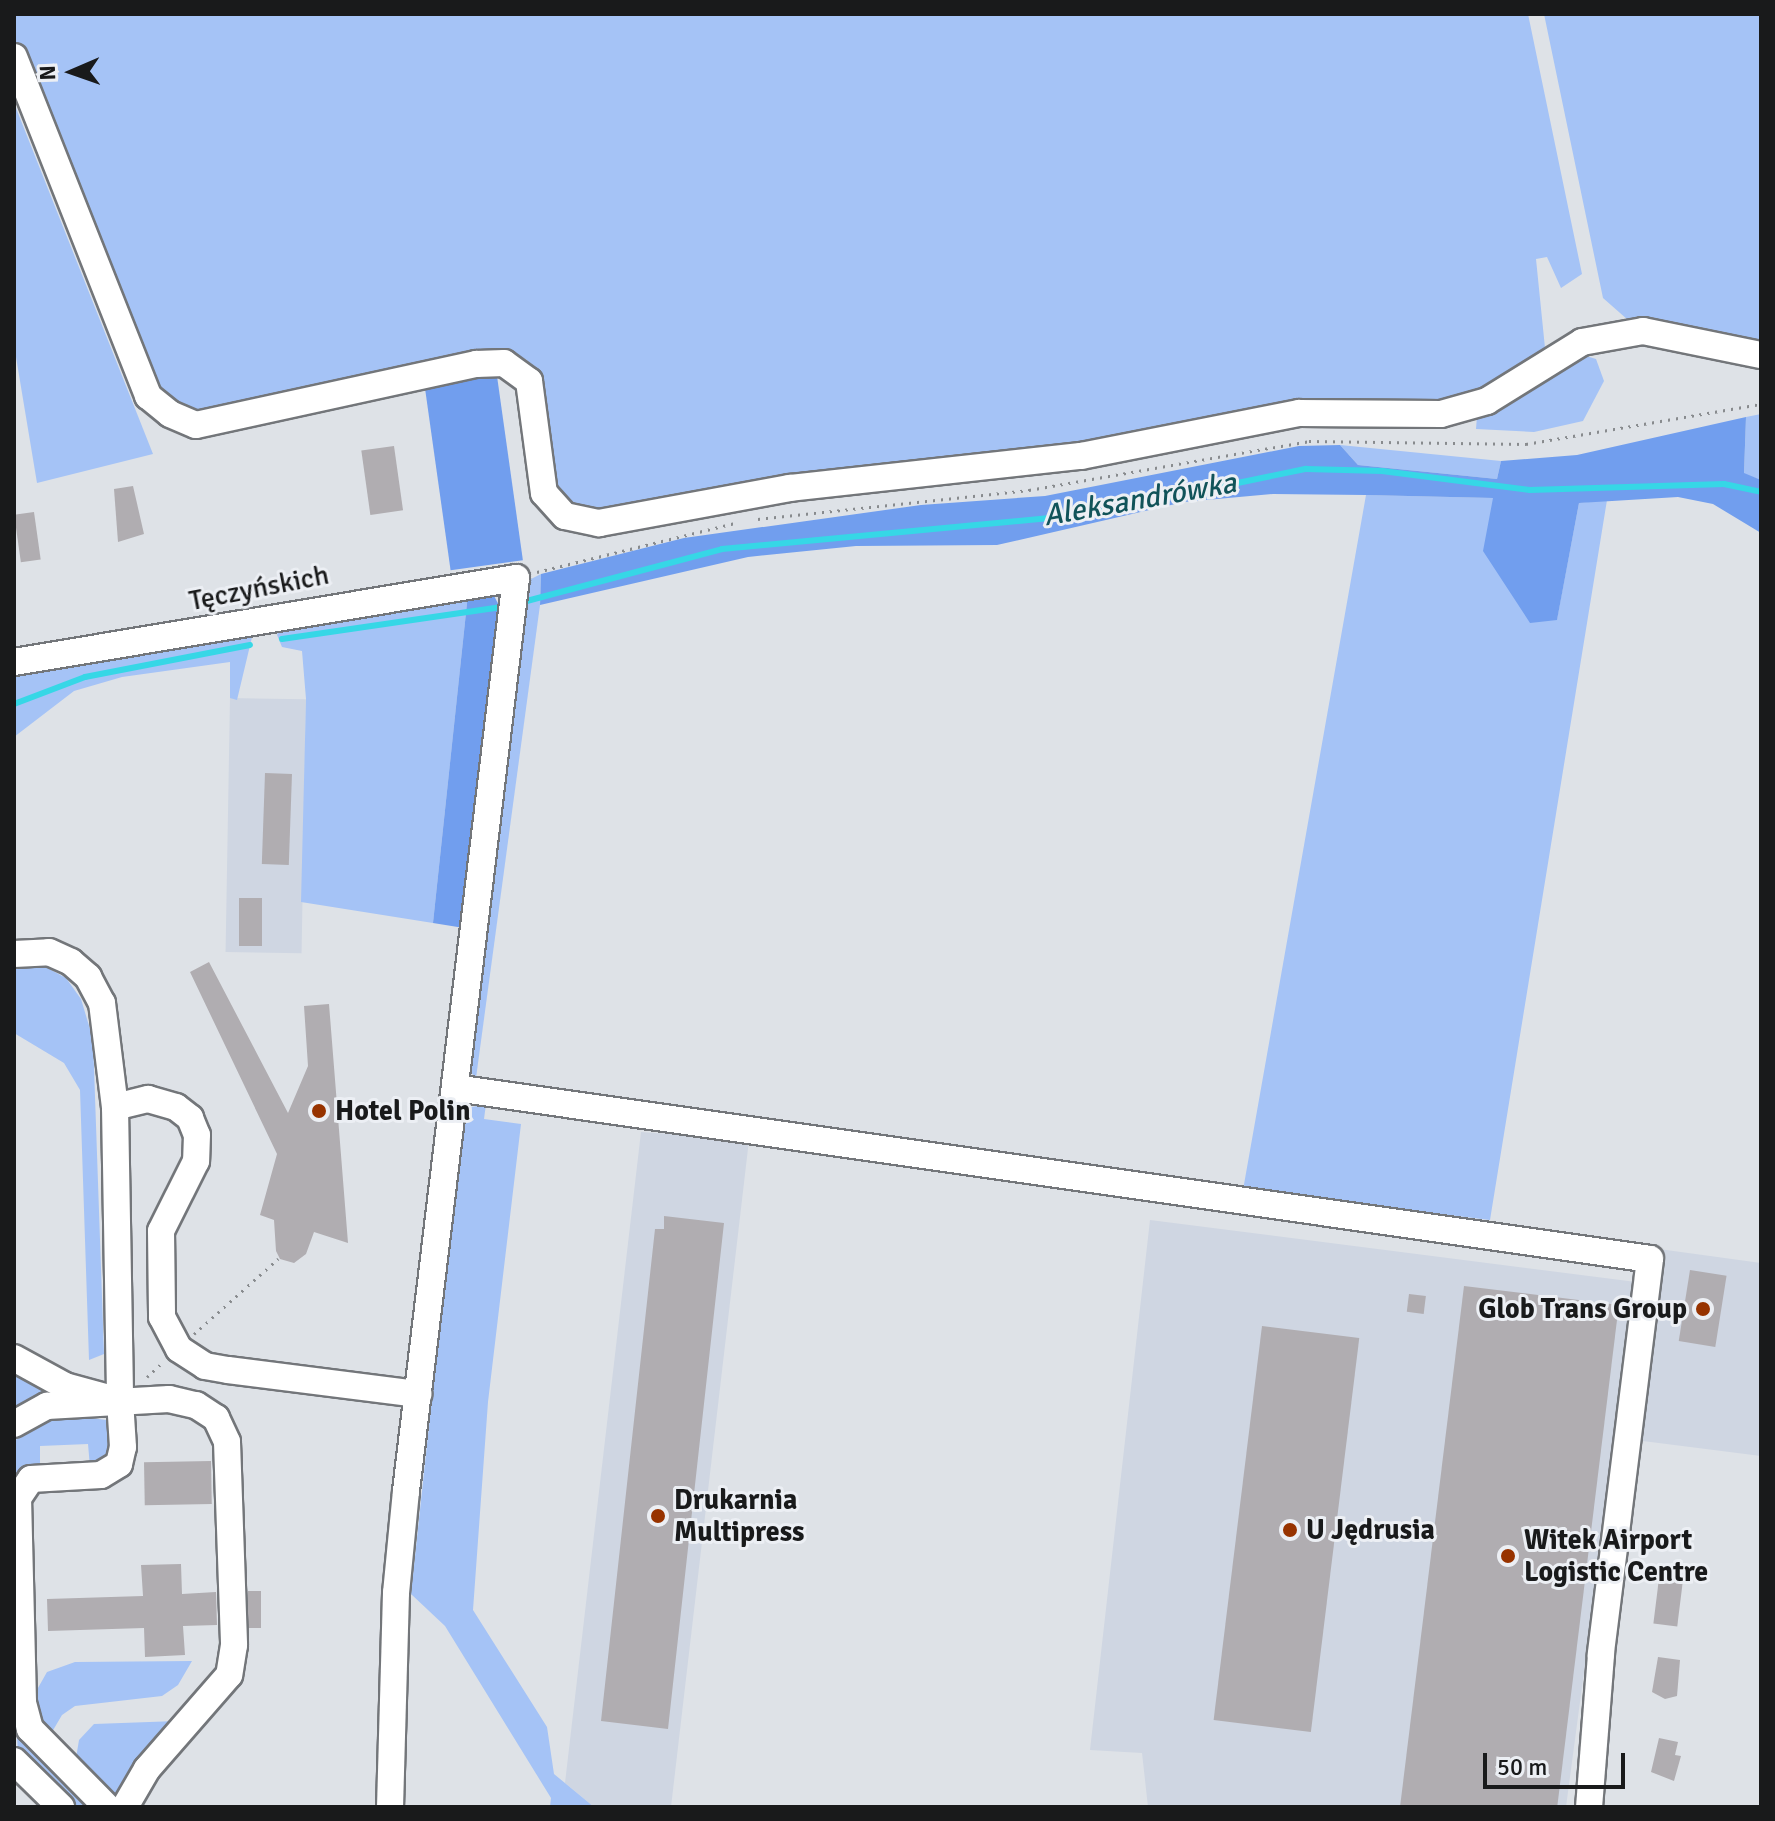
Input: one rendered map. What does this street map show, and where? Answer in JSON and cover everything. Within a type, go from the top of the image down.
[{"type":"street","points":[[14,57],[148,396],[159,405],[196,425],[476,364],[504,363],[529,381],[544,493],[565,516],[599,523],[790,488],[1081,456],[1299,413],[1441,414],[1487,401],[1582,342],[1643,331],[1761,355]]},
{"type":"street","points":[[390,1807],[396,1593],[516,578]]},
{"type":"street","name":"Tęczyńskich","points":[[14,662],[516,578]]},
{"type":"street","points":[[14,954],[49,952],[88,977],[102,1003],[109,1033],[115,1107],[123,1447],[119,1464],[101,1475],[31,1479],[18,1498],[23,1702],[30,1729],[107,1807]]},
{"type":"street","points":[[455,1088],[1650,1259],[1601,1655],[1589,1807]]},
{"type":"street","points":[[115,1107],[148,1099],[176,1107],[190,1118],[197,1135],[196,1161],[161,1231],[162,1317],[179,1349],[205,1366],[418,1394]]},
{"type":"street","points":[[14,1358],[79,1390],[120,1401]]},
{"type":"street","points":[[14,1424],[47,1406],[169,1399],[196,1405],[216,1418],[227,1442],[234,1645],[229,1675],[147,1769],[125,1807]]},
{"type":"street","points":[[14,1761],[61,1807]]},
{"type":"path","points":[[516,578],[746,520],[1029,490],[1309,441],[1526,444],[1761,404]]},
{"type":"path","points":[[120,1401],[278,1259]]},
{"type":"shaded area","points":[[14,14],[1528,14],[1582,274],[1561,288],[1547,257],[1536,259],[1545,348],[1482,395],[1433,405],[1181,430],[590,517],[564,504],[550,477],[543,412],[527,360],[507,350],[199,416],[175,410],[149,384],[14,42]]},
{"type":"shaded area","points":[[1544,14],[1761,14],[1761,345],[1674,323],[1628,320],[1603,298]]},
{"type":"shaded area","points":[[14,103],[153,454],[37,483],[14,345]]},
{"type":"shaded area","points":[[1583,355],[1596,359],[1604,381],[1583,421],[1534,432],[1476,429],[1477,416]]},
{"type":"shaded area","points":[[497,376],[523,560],[451,570],[425,386]]},
{"type":"shaded area","points":[[1761,414],[1761,480],[1744,474],[1746,417]]},
{"type":"shaded area","points":[[1746,417],[1744,473],[1761,480],[1761,533],[1713,504],[1678,497],[1579,503],[1557,620],[1530,623],[1483,551],[1493,498],[1366,495],[1273,494],[1184,502],[997,545],[856,546],[748,557],[540,605],[541,574],[684,538],[921,505],[1045,496],[1299,446],[1340,445],[1358,465],[1497,479],[1501,461],[1577,455]]},
{"type":"shaded area","points":[[1340,445],[1501,461],[1497,479],[1358,465]]},
{"type":"shaded area","points":[[1366,495],[1493,498],[1557,619],[1579,503],[1607,500],[1490,1220],[1243,1190]]},
{"type":"shaded area","points":[[541,574],[540,605],[476,1078],[469,1070],[527,581]]},
{"type":"shaded area","points":[[491,590],[505,617],[464,928],[433,923],[468,594]]},
{"type":"shaded area","points":[[468,594],[433,923],[301,902],[306,699],[302,651],[282,647],[277,635],[280,627]]},
{"type":"shaded area","points":[[253,633],[237,700],[230,698],[230,662],[122,677],[74,691],[14,737],[14,670]]},
{"type":"shaded area","points":[[230,698],[306,699],[302,953],[226,952]]},
{"type":"shaded area","points":[[14,963],[40,964],[66,978],[81,999],[93,1039],[104,1354],[89,1360],[80,1090],[64,1063],[14,1033]]},
{"type":"shaded area","points":[[486,1104],[484,1119],[521,1124],[488,1402],[473,1610],[547,1727],[554,1774],[594,1807],[550,1807],[551,1798],[445,1626],[411,1594],[463,1109]]},
{"type":"shaded area","points":[[641,1132],[749,1140],[671,1807],[594,1807],[565,1783]]},
{"type":"shaded area","points":[[1150,1220],[1636,1282],[1566,1807],[1148,1807],[1142,1753],[1090,1750]]},
{"type":"shaded area","points":[[1659,1249],[1761,1263],[1761,1456],[1635,1440]]},
{"type":"shaded area","points":[[14,1368],[66,1397],[14,1416]]},
{"type":"shaded area","points":[[77,1416],[106,1420],[112,1449],[107,1457],[90,1467],[88,1444],[40,1446],[40,1468],[14,1481],[14,1441],[46,1421]]},
{"type":"shaded area","points":[[192,1661],[178,1685],[162,1696],[75,1706],[62,1715],[49,1737],[40,1722],[34,1695],[47,1672],[75,1662]]},
{"type":"shaded area","points":[[14,1695],[88,1804],[85,1807],[73,1807],[18,1752]]},
{"type":"shaded area","points":[[177,1721],[123,1795],[113,1797],[76,1758],[79,1740],[94,1724]]},
{"type":"building","points":[[394,446],[403,510],[370,515],[361,451]]},
{"type":"building","points":[[133,486],[144,534],[118,542],[114,489]]},
{"type":"building","points":[[34,512],[41,560],[21,562],[14,515]]},
{"type":"building","points":[[265,773],[292,774],[289,865],[262,864]]},
{"type":"building","points":[[239,898],[262,898],[262,946],[239,946]]},
{"type":"building","name":"Hotel Polin","points":[[209,962],[288,1113],[308,1066],[304,1006],[329,1004],[348,1243],[314,1232],[306,1254],[294,1263],[280,1259],[276,1251],[274,1220],[260,1215],[277,1154],[190,972]]},
{"type":"building","name":"Drukarnia Multipress","points":[[664,1216],[724,1223],[668,1729],[601,1721],[655,1229],[664,1229]]},
{"type":"building","name":"Glob Trans Group","points":[[1690,1270],[1727,1276],[1715,1347],[1679,1341]]},
{"type":"building","name":"Witek Airport Logistic Centre","points":[[1464,1286],[1619,1305],[1557,1807],[1400,1807]]},
{"type":"building","points":[[1409,1294],[1426,1296],[1424,1314],[1407,1312]]},
{"type":"building","name":"U Jędrusia","points":[[1262,1326],[1359,1338],[1311,1732],[1214,1720]]},
{"type":"building","points":[[211,1461],[212,1504],[145,1505],[144,1462]]},
{"type":"building","points":[[181,1564],[182,1594],[216,1592],[217,1625],[183,1626],[185,1655],[145,1657],[144,1628],[48,1631],[47,1599],[143,1596],[141,1565]]},
{"type":"building","points":[[1660,1570],[1684,1573],[1677,1627],[1653,1624]]},
{"type":"building","points":[[248,1591],[261,1591],[261,1628],[248,1628]]},
{"type":"building","points":[[1658,1657],[1680,1660],[1677,1696],[1665,1699],[1652,1692]]},
{"type":"building","points":[[1659,1738],[1678,1742],[1675,1755],[1681,1756],[1674,1781],[1651,1772]]},
{"type":"waterway","name":"Aleksandrówka","points":[[523,602],[722,549],[1083,515],[1306,469],[1382,471],[1530,490],[1724,484],[1761,492]]},
{"type":"waterway","name":"Aleksandrówka","points":[[282,639],[502,607]]},
{"type":"waterway","name":"Aleksandrówka","points":[[14,704],[85,677],[250,645]]},
{"type":"place","name":"Hotel Polin","points":[[319,1111]]},
{"type":"place","name":"Glob Trans Group","points":[[1703,1309]]},
{"type":"place","name":"Drukarnia Multipress","points":[[658,1516]]},
{"type":"place","name":"U Jędrusia","points":[[1290,1530]]},
{"type":"place","name":"Witek Airport Logistic Centre","points":[[1508,1556]]}]
